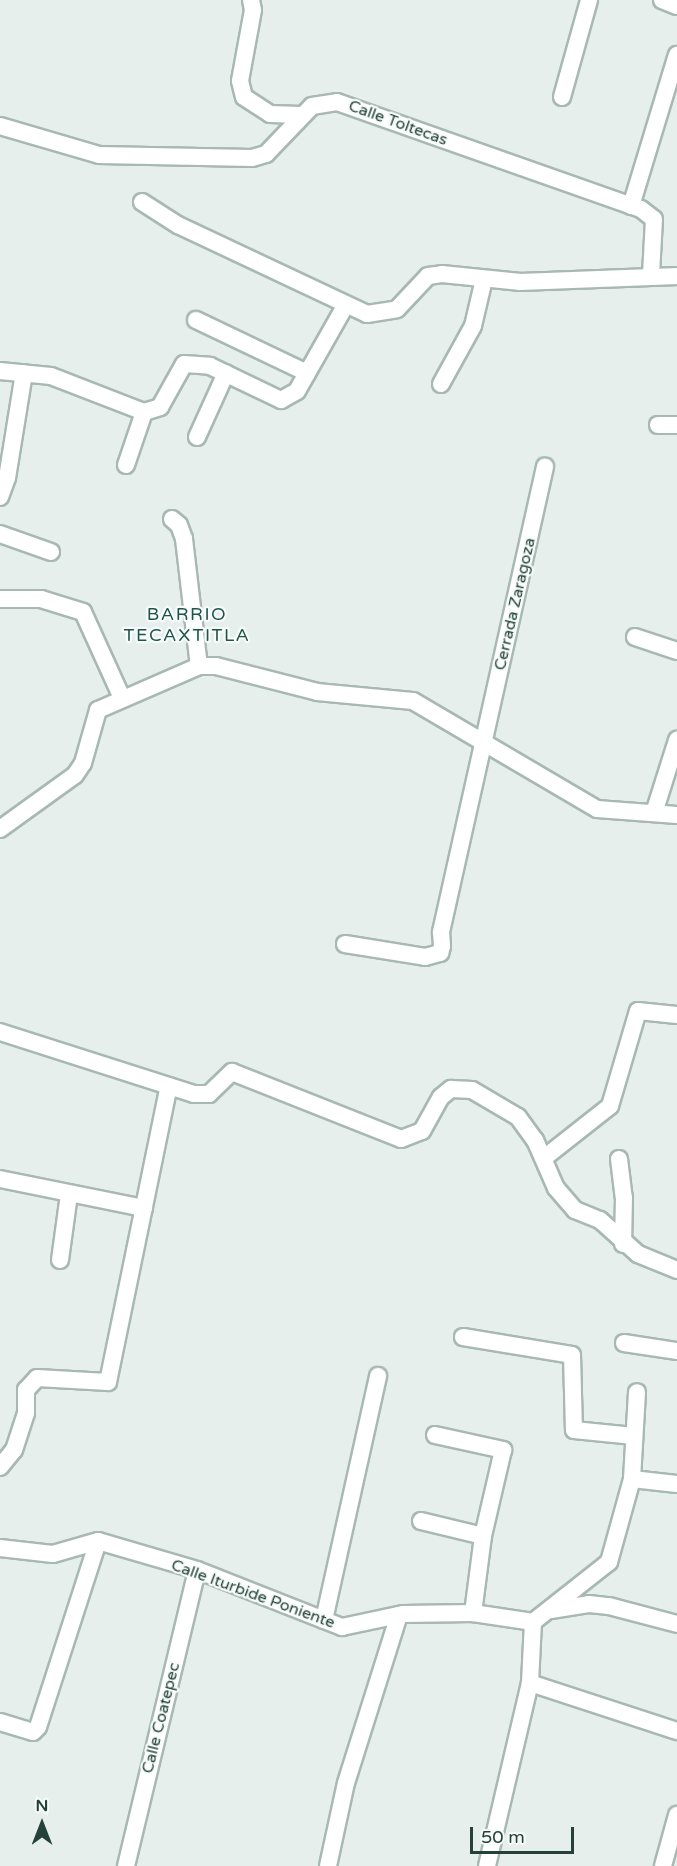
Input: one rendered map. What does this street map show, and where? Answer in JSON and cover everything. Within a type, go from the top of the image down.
[{"type":"street","points":[[251,0],[253,10],[240,81],[244,98],[270,114],[301,115]]},
{"type":"street","points":[[562,97],[589,0]]},
{"type":"street","points":[[662,0],[677,6]]},
{"type":"street","points":[[631,206],[677,55]]},
{"type":"street","name":"Calle Toltecas","points":[[0,126],[99,155],[252,158],[266,154],[312,106],[337,102],[631,206],[654,219],[651,275]]},
{"type":"street","points":[[142,202],[178,225],[345,306],[382,314],[397,309],[428,276],[565,281],[651,275],[677,276]]},
{"type":"street","points":[[441,384],[473,326],[484,279]]},
{"type":"street","points":[[0,371],[51,376],[144,412],[160,407],[184,364],[210,366],[281,400],[297,391],[345,306]]},
{"type":"street","points":[[196,320],[307,374]]},
{"type":"street","points":[[0,497],[24,373]]},
{"type":"street","points":[[197,437],[226,373]]},
{"type":"street","points":[[126,465],[144,412]]},
{"type":"street","points":[[658,424],[677,425]]},
{"type":"street","name":"Cerrada Zaragoza","points":[[345,944],[433,956],[442,946],[441,932],[545,466]]},
{"type":"street","points":[[172,519],[179,525],[184,539],[199,666]]},
{"type":"street","points":[[0,534],[51,552]]},
{"type":"street","points":[[0,599],[41,599],[83,612],[122,698]]},
{"type":"street","points":[[635,637],[677,651]]},
{"type":"street","points":[[0,829],[75,775],[83,763],[98,710],[199,666],[216,666],[317,692],[413,701],[597,809],[677,815]]},
{"type":"street","points":[[654,813],[677,740]]},
{"type":"street","points":[[544,1158],[610,1106],[639,1011],[677,1015]]},
{"type":"street","points":[[0,1032],[169,1086],[209,1094],[232,1072],[401,1139],[422,1131],[441,1097],[451,1089],[472,1090],[518,1117],[544,1158],[566,1202],[600,1220],[623,1244],[652,1262],[677,1270]]},
{"type":"street","points":[[0,1467],[14,1450],[26,1413],[26,1390],[37,1378],[108,1382],[169,1086]]},
{"type":"street","points":[[619,1159],[624,1197],[623,1244]]},
{"type":"street","points":[[0,1179],[144,1209]]},
{"type":"street","points":[[60,1260],[69,1194]]},
{"type":"street","points":[[463,1337],[572,1355],[574,1430],[634,1436]]},
{"type":"street","points":[[624,1343],[677,1351]]},
{"type":"street","points":[[324,1620],[378,1376]]},
{"type":"street","points":[[487,1866],[530,1683],[533,1622],[609,1562],[632,1479],[637,1392]]},
{"type":"street","points":[[435,1435],[503,1450],[483,1536],[473,1613]]},
{"type":"street","points":[[632,1479],[677,1484]]},
{"type":"street","points":[[420,1521],[483,1536]]},
{"type":"street","points":[[0,1548],[53,1554],[98,1541]]},
{"type":"street","points":[[0,1722],[33,1732],[38,1727],[98,1541]]},
{"type":"street","name":"Calle Iturbide Poniente","points":[[98,1541],[197,1570],[342,1627],[399,1615],[473,1613],[533,1622]]},
{"type":"street","name":"Calle Coatepec","points":[[126,1866],[197,1570]]},
{"type":"street","points":[[550,1610],[589,1604],[609,1606],[677,1624]]},
{"type":"street","points":[[328,1866],[346,1783],[399,1615]]},
{"type":"street","points":[[530,1683],[677,1731]]},
{"type":"street","points":[[663,1866],[677,1815]]},
{"type":"district","name":"BARRIO TECAXTITLA","points":[[187,625]]}]
